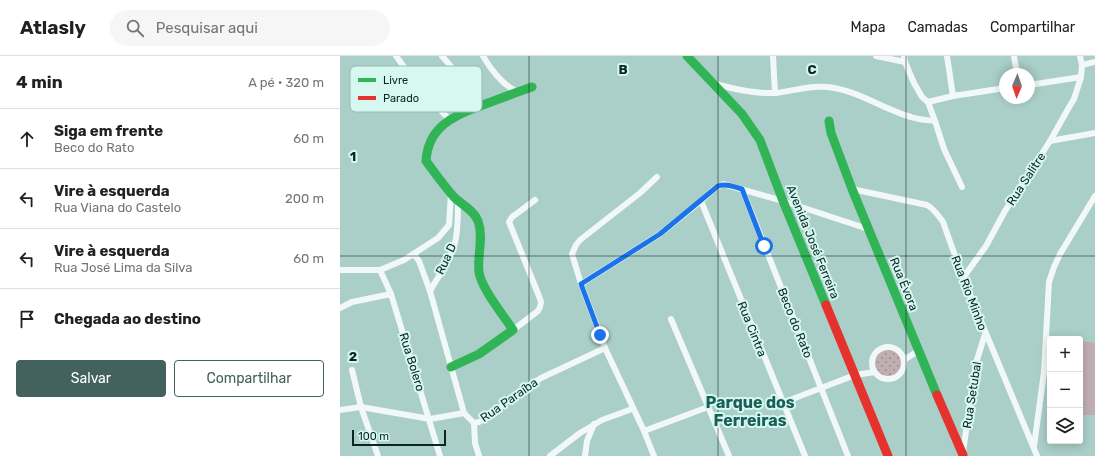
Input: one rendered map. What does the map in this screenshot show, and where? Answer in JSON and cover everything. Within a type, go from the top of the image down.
[{"type":"street","points":[[396,56],[403,66]]},
{"type":"street","points":[[442,56],[451,66]]},
{"type":"street","points":[[483,56],[492,71],[509,88],[517,92]]},
{"type":"street","name":"Avenida José Ferreira","points":[[687,56],[742,114],[760,140],[783,201],[888,456]]},
{"type":"street","points":[[773,56],[775,93]]},
{"type":"street","points":[[876,56],[904,59],[918,91],[928,102],[944,149],[962,187]]},
{"type":"street","points":[[947,56],[953,96]]},
{"type":"street","points":[[1014,56],[1016,68]]},
{"type":"street","name":"Rua Salitre","points":[[963,278],[986,246],[1074,99],[1081,77],[1082,66],[1080,56]]},
{"type":"street","points":[[1082,66],[1095,62]]},
{"type":"street","points":[[1035,84],[1081,77]]},
{"type":"street","points":[[715,84],[750,92],[775,93],[826,86],[859,95],[910,117],[935,121]]},
{"type":"street","points":[[482,105],[532,87]]},
{"type":"street","points":[[928,102],[953,96],[999,89]]},
{"type":"street","points":[[442,112],[449,119]]},
{"type":"street","points":[[465,112],[449,119],[433,136],[426,153],[426,161],[451,193],[477,218],[480,232],[478,261],[479,277],[513,330]]},
{"type":"street","name":"Rua Évora","points":[[829,120],[831,133],[852,189],[918,351],[963,455]]},
{"type":"street","points":[[1050,141],[1095,133]]},
{"type":"street","points":[[654,456],[644,431],[632,409],[605,348],[581,284],[572,254],[576,244],[657,178]]},
{"type":"street","points":[[581,284],[660,234],[714,189],[723,184],[783,201],[868,229]]},
{"type":"street","name":"Beco do Rato","points":[[742,189],[848,456]]},
{"type":"street","name":"Rua Rio Minho","points":[[852,189],[913,201],[927,205],[934,209],[942,222],[985,334],[1037,456]]},
{"type":"street","points":[[340,270],[380,270],[404,260],[438,238],[449,225],[451,193]]},
{"type":"street","points":[[1033,456],[1044,372],[1049,282],[1060,254],[1095,196]]},
{"type":"street","name":"Rua D","points":[[430,291],[447,263],[456,240],[458,227],[458,200]]},
{"type":"street","points":[[452,367],[479,354],[538,311],[540,307],[539,296],[510,222],[512,217],[535,200]]},
{"type":"street","name":"Rua Cintra","points":[[701,201],[804,456]]},
{"type":"street","points":[[414,254],[420,261],[430,291],[464,413]]},
{"type":"street","name":"Rua Bolero","points":[[380,270],[391,294],[440,456]]},
{"type":"street","points":[[340,308],[352,302],[391,294]]},
{"type":"street","points":[[671,319],[729,456]]},
{"type":"street","name":"Rua Setubal","points":[[963,455],[974,376],[985,334]]},
{"type":"street","points":[[885,347],[895,348],[903,355],[904,360],[903,370],[897,377],[887,379],[878,375],[873,367],[873,357],[880,349],[885,347]]},
{"type":"street","name":"Rua Paraíba","points":[[340,410],[361,407],[430,419],[464,413],[474,423],[479,422],[494,413],[518,393],[541,378],[605,348]]},
{"type":"street","points":[[904,360],[918,351]]},
{"type":"street","points":[[352,370],[361,407],[378,456]]},
{"type":"street","points":[[782,403],[854,375],[875,372]]},
{"type":"street","points":[[644,431],[708,407]]},
{"type":"street","points":[[550,456],[594,424],[632,409]]},
{"type":"street","points":[[474,423],[475,443],[479,456]]},
{"type":"street","points":[[585,456],[587,442],[594,424]]},
{"type":"shaded area","points":[[1083,341],[1095,343],[1095,415],[1083,415]]},
{"type":"shaded area","points":[[889,349],[899,353],[903,363],[899,373],[889,377],[879,373],[875,363],[879,353]]},
{"type":"traffic: fast","points":[[687,56],[742,114],[760,140],[783,201],[826,305]]},
{"type":"traffic: fast","points":[[482,106],[532,87]]},
{"type":"traffic: fast","points":[[451,367],[479,354],[513,330],[493,302],[481,279],[479,272],[480,227],[476,217],[450,193],[426,161],[431,140],[437,132],[451,119],[465,112]]},
{"type":"traffic: fast","points":[[829,121],[831,133],[852,189],[937,395]]},
{"type":"traffic: jam","points":[[826,305],[888,456]]},
{"type":"traffic: jam","points":[[937,395],[963,455]]},
{"type":"district","name":"Parque dos Ferreiras","points":[[750,411]]},
{"type":"route","points":[[600,335],[581,284],[660,234],[718,186],[723,184],[742,189],[764,246]]}]
